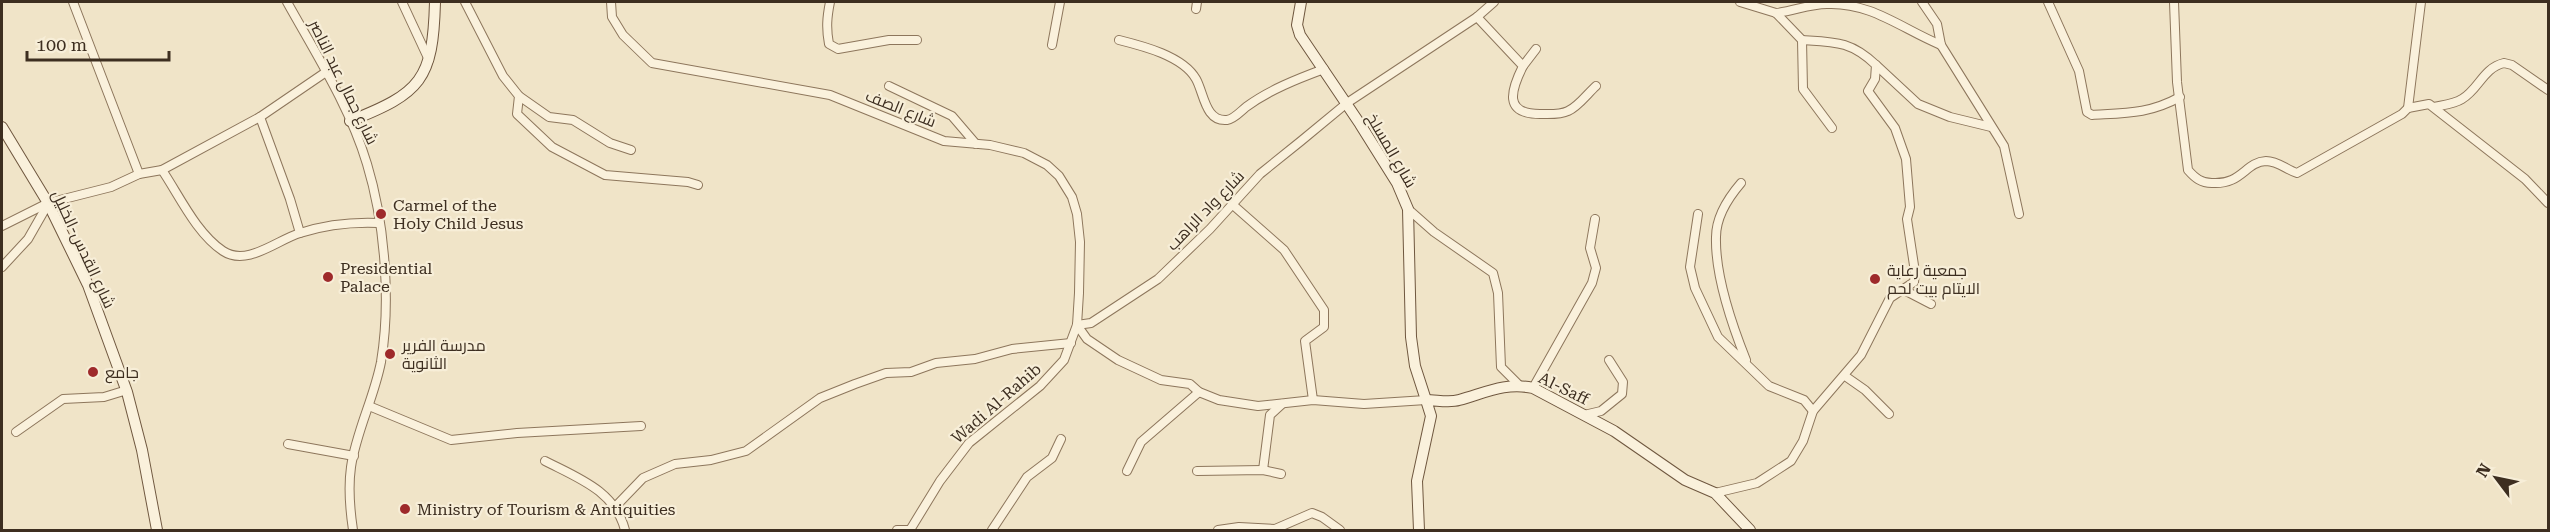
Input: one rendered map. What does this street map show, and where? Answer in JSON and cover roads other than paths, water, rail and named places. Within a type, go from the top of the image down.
[{"type":"street","points":[[73,2],[140,174]]},
{"type":"street","name":"شارع جمال عبد الناصر","points":[[288,2],[326,72],[368,165],[378,223],[387,302],[381,360],[351,467],[350,507],[353,531]]},
{"type":"street","points":[[402,2],[429,60]]},
{"type":"street","points":[[350,121],[393,105],[414,89],[429,60],[435,2]]},
{"type":"street","points":[[465,2],[503,76],[519,96],[549,117],[573,120],[610,143],[632,150]]},
{"type":"street","name":"شارع الصف","points":[[611,2],[612,17],[623,35],[652,63],[830,94],[944,141],[976,144],[1032,156],[1059,176],[1072,197],[1077,214],[1080,242],[1077,325]]},
{"type":"street","points":[[830,2],[826,20],[827,34],[829,44],[838,49],[889,40],[917,40]]},
{"type":"street","points":[[1052,45],[1060,2]]},
{"type":"street","name":"شارع المسلخ","points":[[1301,2],[1297,25],[1300,35],[1347,103],[1397,183],[1408,209],[1411,337],[1415,366],[1426,400]]},
{"type":"street","name":"شارع واد الراهب","points":[[1077,325],[1091,323],[1158,279],[1233,205],[1260,174],[1347,103],[1477,16],[1494,2]]},
{"type":"street","points":[[1740,2],[1776,13],[1826,4],[1858,7],[1895,20],[1941,45]]},
{"type":"street","points":[[1922,2],[1937,24],[1941,45],[2004,146],[2019,214]]},
{"type":"street","points":[[2048,2],[2079,71],[2087,112],[2092,115],[2152,111],[2180,97]]},
{"type":"street","points":[[2174,2],[2180,97],[2188,170],[2200,181],[2219,184],[2232,182],[2257,163],[2268,161],[2297,173],[2402,114],[2408,108],[2422,105],[2434,106],[2461,100],[2471,92],[2487,70],[2504,63],[2512,65],[2548,90]]},
{"type":"street","points":[[2408,108],[2421,2]]},
{"type":"street","points":[[1776,13],[1802,40],[1843,43],[1863,54],[1918,104],[1950,117],[1991,127]]},
{"type":"street","points":[[1477,16],[1524,66]]},
{"type":"street","points":[[1119,40],[1182,65],[1196,79],[1208,110],[1214,116],[1225,120],[1232,119],[1259,98],[1324,69]]},
{"type":"street","points":[[1802,40],[1803,89],[1832,128]]},
{"type":"street","points":[[1536,50],[1515,82],[1513,99],[1515,108],[1522,112],[1560,114],[1570,111],[1596,86]]},
{"type":"street","points":[[1715,493],[1744,488],[1785,467],[1803,441],[1813,411],[1861,355],[1890,298],[1914,282],[1915,272],[1907,219],[1910,207],[1906,159],[1895,128],[1869,96],[1876,66]]},
{"type":"street","points":[[2,226],[48,203],[111,187],[140,174],[162,170],[260,117],[326,72]]},
{"type":"street","points":[[889,86],[952,116],[976,144]]},
{"type":"street","points":[[519,96],[517,114],[535,133],[552,147],[605,175],[688,182],[698,185]]},
{"type":"street","points":[[2434,106],[2526,180],[2548,203]]},
{"type":"street","points":[[260,117],[290,198],[300,233]]},
{"type":"street","name":"شارع القدس-الخليل","points":[[2,127],[48,203],[88,285],[127,390],[142,450],[157,531]]},
{"type":"street","points":[[162,170],[210,239],[234,256],[259,251],[300,233],[359,222],[378,223]]},
{"type":"street","points":[[1741,183],[1722,214],[1716,237],[1725,296],[1747,363]]},
{"type":"street","points":[[2,267],[28,239],[48,203]]},
{"type":"street","points":[[1233,205],[1284,250],[1323,310],[1324,327],[1305,341],[1313,400]]},
{"type":"street","points":[[1408,209],[1434,232],[1493,273],[1498,293],[1501,367],[1520,385]]},
{"type":"street","points":[[1698,214],[1690,267],[1695,288],[1718,337],[1769,386],[1804,400],[1813,411]]},
{"type":"street","points":[[1533,388],[1592,283],[1596,268],[1590,248],[1595,219]]},
{"type":"street","points":[[1904,290],[1931,304]]},
{"type":"street","points":[[1077,325],[1087,339],[1118,360],[1161,380],[1190,384],[1199,392],[1219,400],[1258,406],[1313,400],[1364,404],[1426,400],[1431,416],[1417,481],[1419,531]]},
{"type":"street","name":"Wadi Al-Rahib","points":[[897,531],[909,531],[962,451],[1040,386],[1064,360],[1077,325]]},
{"type":"street","points":[[616,506],[644,478],[675,464],[711,460],[746,451],[820,398],[855,384],[886,373],[910,372],[936,363],[975,358],[1012,349],[1071,343]]},
{"type":"street","points":[[1584,415],[1601,411],[1622,394],[1623,382],[1609,360]]},
{"type":"street","points":[[1845,376],[1865,390],[1889,414]]},
{"type":"street","name":"Al-Saff","points":[[1426,400],[1456,401],[1506,385],[1533,388],[1644,450],[1685,480],[1715,493],[1750,531]]},
{"type":"street","points":[[16,432],[63,399],[104,397],[127,390]]},
{"type":"street","points":[[1127,471],[1141,442],[1199,392]]},
{"type":"street","points":[[1263,470],[1270,415],[1284,402]]},
{"type":"street","points":[[369,406],[451,440],[517,433],[641,426]]},
{"type":"street","points":[[1258,406],[1270,415]]},
{"type":"street","points":[[992,531],[1027,477],[1052,458],[1062,439]]},
{"type":"street","points":[[288,444],[354,456]]},
{"type":"street","points":[[545,461],[594,488],[616,506],[625,531]]},
{"type":"street","points":[[1197,471],[1263,470],[1281,474]]},
{"type":"street","points":[[1218,531],[1239,527],[1275,529],[1312,513],[1322,516],[1340,531]]},
{"type":"place","name":"Carmel of the Holy Child Jesus","points":[[381,214]]},
{"type":"place","name":"Presidential Palace","points":[[328,277]]},
{"type":"place","name":"جمعية رعاية الايتام بيت لحم","points":[[1875,279]]},
{"type":"place","name":"مدرسة الفرير الثانوية","points":[[390,354]]},
{"type":"place","name":"جامع","points":[[93,372]]},
{"type":"place","name":"Ministry of Tourism & Antiquities","points":[[405,509]]}]
